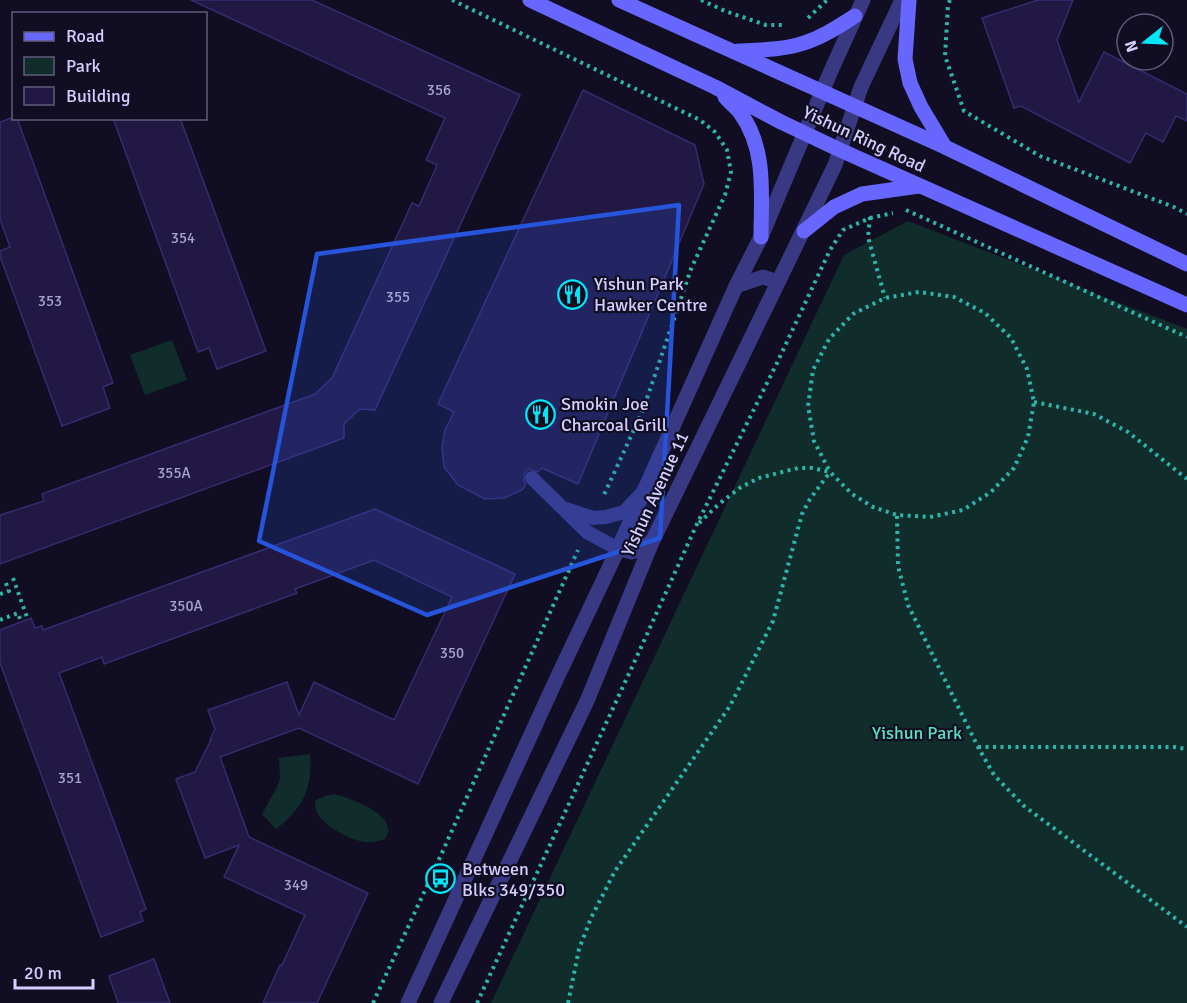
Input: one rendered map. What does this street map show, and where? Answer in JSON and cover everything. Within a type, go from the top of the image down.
[{"type":"main road","name":"Yishun Ring Road","points":[[530,0],[715,87],[840,150],[1187,305]]},
{"type":"main road","name":"Yishun Ring Road","points":[[619,0],[855,105],[1187,264]]},
{"type":"main road","points":[[909,0],[905,59],[910,83],[921,107],[945,147]]},
{"type":"main road","points":[[735,51],[781,48],[805,43],[822,36],[855,16]]},
{"type":"main road","points":[[715,87],[741,115],[756,142],[761,170],[761,237]]},
{"type":"main road","points":[[804,231],[834,207],[862,194],[919,186]]},
{"type":"street","name":"Yishun Avenue 11","points":[[408,1003],[618,549],[736,286],[761,237],[863,0]]},
{"type":"street","name":"Yishun Avenue 11","points":[[441,1003],[587,700],[652,542],[835,165],[861,87],[902,0]]},
{"type":"street","points":[[736,286],[763,278],[778,282]]},
{"type":"street","points":[[618,549],[632,552],[652,542]]},
{"type":"lane","points":[[532,478],[587,531],[618,549]]},
{"type":"lane","points":[[562,508],[593,518],[606,518],[624,512],[642,493]]},
{"type":"path","points":[[452,0],[700,120],[716,132],[727,150],[731,172],[725,195],[691,269],[643,410],[593,518]]},
{"type":"path","points":[[701,0],[766,25],[789,25]]},
{"type":"path","points":[[807,18],[827,0]]},
{"type":"path","points":[[950,0],[945,56],[964,111],[1040,156],[1187,214]]},
{"type":"path","points":[[477,1003],[696,526],[830,250],[843,230],[870,218],[905,210],[1187,337]]},
{"type":"path","points":[[870,218],[868,237],[885,298]]},
{"type":"path","points":[[920,292],[954,297],[985,313],[1011,338],[1027,369],[1034,402],[1028,437],[1014,468],[992,492],[963,510],[930,517],[897,515],[873,507],[852,494],[830,472],[814,441],[808,406],[813,370],[829,339],[854,314],[885,298],[920,292]]},
{"type":"path","points":[[1034,402],[1094,414],[1128,432],[1187,479]]},
{"type":"path","points":[[696,526],[741,487],[759,478],[798,468],[830,472]]},
{"type":"path","points":[[568,1003],[579,949],[591,918],[615,871],[730,706],[773,621],[802,514],[830,472]]},
{"type":"path","points":[[897,515],[898,566],[908,605],[994,775],[1024,806],[1187,927]]},
{"type":"path","points":[[373,1003],[587,531]]},
{"type":"path","points":[[13,578],[28,620]]},
{"type":"path","points":[[0,594],[9,591],[5,580]]},
{"type":"path","points":[[0,620],[18,613],[21,622]]},
{"type":"path","points":[[978,747],[1174,747],[1187,749]]},
{"type":"highlighted area","points":[[679,205],[660,538],[427,615],[259,541],[317,254]]},
{"type":"green space","name":"Yishun Park","points":[[908,221],[1187,329],[1187,1003],[491,1003],[844,255]]},
{"type":"green space","points":[[172,340],[187,380],[145,395],[130,355]]},
{"type":"green space","points":[[310,754],[310,777],[304,796],[293,813],[276,829],[262,814],[280,779],[279,758]]},
{"type":"green space","points":[[334,794],[362,804],[382,817],[389,831],[385,839],[371,842],[359,841],[332,828],[324,821],[315,807],[316,800]]},
{"type":"building","points":[[191,0],[312,0],[520,95],[375,410],[360,409],[344,424],[344,438],[0,564],[0,515],[44,501],[42,494],[315,394],[332,378],[412,203],[419,206],[437,165],[426,160],[445,118]]},
{"type":"building","points":[[1038,0],[1073,0],[1057,40],[1079,102],[1104,52],[1115,58],[1115,72],[1144,72],[1187,94],[1187,121],[1176,116],[1163,142],[1146,133],[1130,163],[1021,106],[1014,108],[982,18]]},
{"type":"building","name":"Yishun Park Hawker Centre","points":[[583,90],[695,145],[704,184],[578,484],[542,468],[538,472],[530,469],[524,475],[526,485],[522,490],[504,498],[485,499],[458,485],[444,467],[442,447],[445,430],[454,412],[438,404]]},
{"type":"building","points":[[12,118],[12,120],[18,120],[113,383],[103,387],[110,408],[62,426],[0,256],[0,251],[10,247],[0,219],[0,122]]},
{"type":"building","points":[[114,120],[181,120],[266,351],[217,369],[209,348],[198,352]]},
{"type":"building","points":[[375,509],[515,574],[418,784],[299,728],[220,757],[249,837],[368,893],[317,1003],[263,1003],[305,915],[224,877],[239,845],[205,858],[176,779],[195,772],[211,740],[215,729],[208,710],[287,682],[299,715],[314,682],[394,720],[452,597],[374,560],[295,589],[297,593],[104,664],[102,657],[59,673],[146,909],[140,912],[143,921],[101,937],[0,663],[0,630],[31,618],[35,628],[42,626],[43,630]]},
{"type":"building","points":[[154,959],[170,1003],[118,1003],[109,976]]},
{"type":"place","name":"Yishun Park Hawker Centre","points":[[573,294]]},
{"type":"place","name":"Smokin Joe Charcoal Grill","points":[[540,414]]},
{"type":"place","name":"Between Blks 349/350","points":[[441,879]]}]
